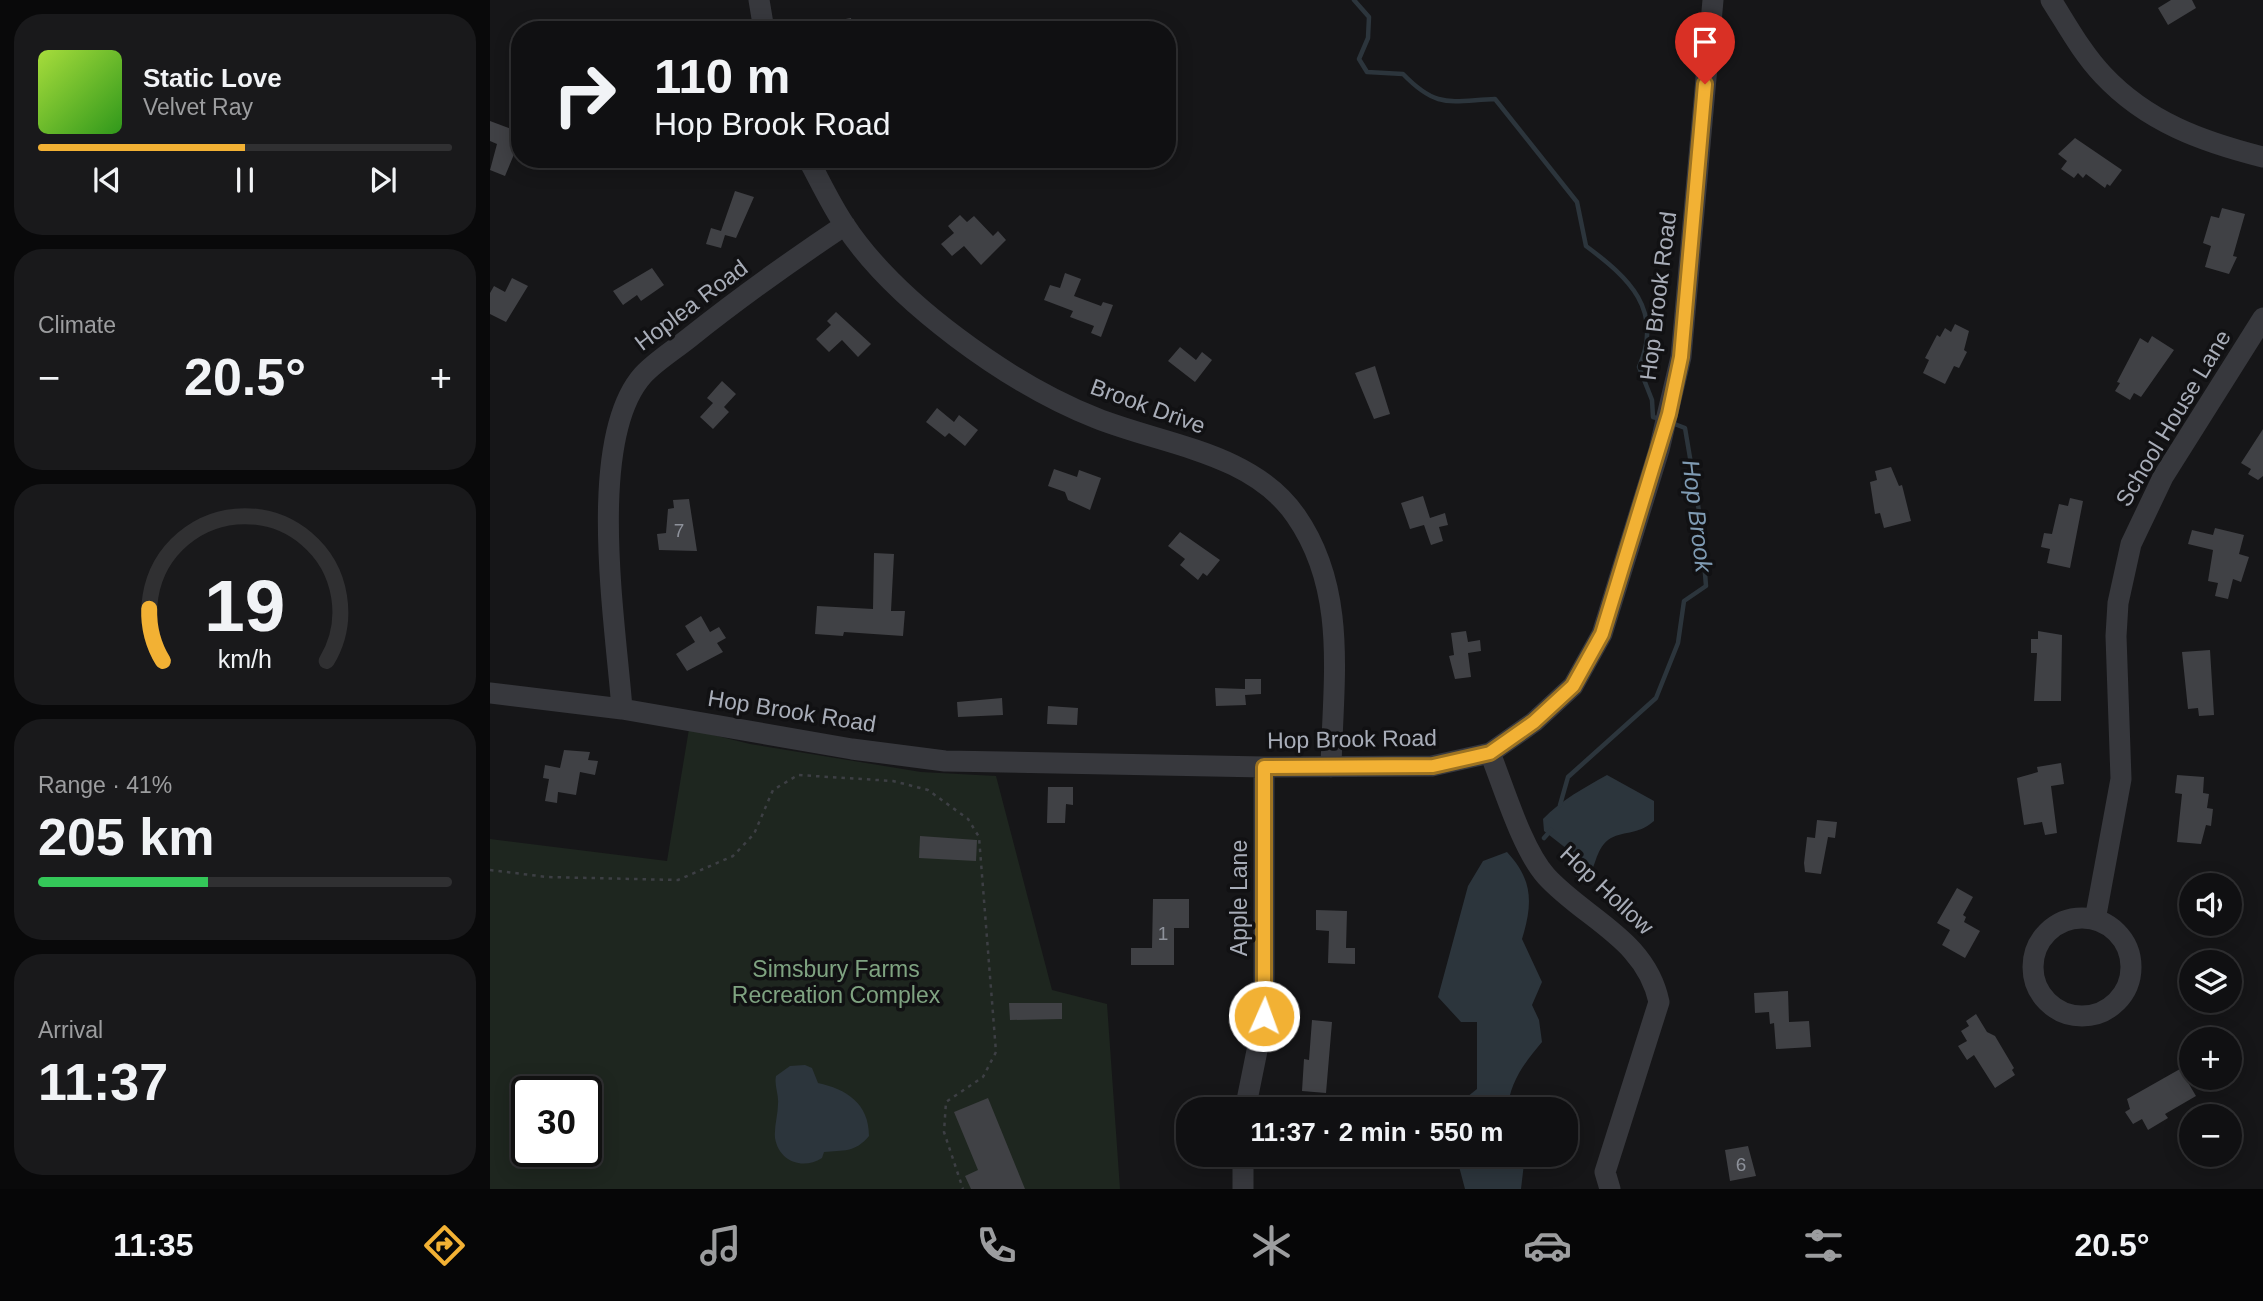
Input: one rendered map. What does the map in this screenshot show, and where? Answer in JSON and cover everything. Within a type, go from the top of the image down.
[{"type":"street","points":[[759,0],[762,21]]},
{"type":"street","name":"Hop Brook Road","points":[[490,693],[622,709],[852,749],[945,761],[1264,767],[1433,766],[1490,753],[1534,722],[1573,686],[1602,634],[1667,421],[1681,357],[1713,0]]},
{"type":"street","points":[[2051,0],[2104,76],[2136,104],[2176,130],[2218,146],[2263,157]]},
{"type":"street","name":"Brook Drive","points":[[813,168],[845,225],[893,282],[946,329],[1014,378],[1095,418],[1228,462],[1276,491],[1296,515],[1316,550],[1327,581],[1335,618],[1331,766]]},
{"type":"street","name":"Hoplea Road","points":[[622,709],[610,553],[609,487],[611,450],[630,395],[643,375],[724,311],[845,225]]},
{"type":"street","name":"School House Lane","points":[[2095,920],[2121,779],[2116,636],[2118,603],[2132,544],[2163,477],[2263,318]]},
{"type":"street","name":"Hop Hollow","points":[[1490,753],[1522,834],[1545,875],[1633,949],[1649,973],[1657,994],[1659,1002],[1605,1172],[1610,1189]]},
{"type":"street","name":"Apple Lane","points":[[1248,1097],[1264,1016],[1264,767]]},
{"type":"street","points":[[2079,918],[2095,920],[2110,926],[2129,950],[2132,965],[2130,981],[2123,995],[2104,1012],[2075,1016],[2060,1012],[2042,995],[2033,973],[2033,957],[2039,942],[2063,921],[2079,918]]},
{"type":"street","points":[[1243,1167],[1243,1189]]},
{"type":"path","points":[[490,870],[547,877],[678,880],[733,856],[754,834],[772,790],[798,775],[892,781],[928,790],[968,819],[979,837],[984,864],[986,940],[996,1052],[983,1077],[947,1102],[944,1132],[963,1189]]},
{"type":"green space","name":"Simsbury Farms Recreation Complex","points":[[689,729],[750,744],[921,772],[996,776],[1052,990],[1107,1004],[1120,1189],[490,1189],[490,839],[667,861]]},
{"type":"shaded area","points":[[1607,775],[1654,801],[1654,821],[1642,829],[1608,840],[1600,849],[1586,880],[1577,880],[1567,849],[1544,831],[1543,819],[1565,800]]},
{"type":"shaded area","points":[[1507,852],[1522,872],[1529,903],[1522,939],[1542,982],[1532,1005],[1539,1020],[1542,1042],[1524,1065],[1509,1097],[1467,1097],[1477,1089],[1477,1022],[1461,1022],[1438,997],[1468,886],[1483,861]]},
{"type":"shaded area","points":[[805,1065],[812,1068],[818,1083],[838,1089],[854,1099],[865,1115],[869,1136],[854,1148],[824,1152],[822,1158],[815,1162],[800,1163],[787,1158],[777,1146],[776,1076],[790,1066]]},
{"type":"shaded area","points":[[1459,1167],[1524,1167],[1521,1189],[1465,1189]]},
{"type":"building","points":[[2171,0],[2192,0],[2196,8],[2168,25],[2158,8]]},
{"type":"building","points":[[490,121],[511,129],[511,162],[505,176],[490,170],[497,144],[490,141]]},
{"type":"building","points":[[2075,138],[2122,170],[2110,186],[2107,184],[2105,188],[2086,174],[2083,178],[2078,173],[2074,178],[2061,169],[2067,161],[2058,154]]},
{"type":"building","points":[[735,191],[754,197],[736,238],[725,235],[721,248],[706,244],[711,228],[721,231]]},
{"type":"building","points":[[2222,208],[2245,214],[2233,256],[2237,257],[2229,274],[2205,267],[2211,246],[2203,243],[2211,216],[2219,218]]},
{"type":"building","points":[[960,215],[967,222],[974,216],[993,236],[998,231],[1006,240],[981,265],[964,246],[952,256],[941,244],[954,233],[948,226]]},
{"type":"building","points":[[652,268],[664,285],[641,301],[637,295],[623,305],[613,291]]},
{"type":"building","points":[[1065,273],[1081,279],[1074,296],[1101,306],[1103,302],[1113,305],[1101,337],[1091,333],[1094,326],[1070,317],[1073,311],[1044,300],[1050,285],[1060,288]]},
{"type":"building","points":[[512,278],[528,286],[506,322],[490,314],[490,293],[494,286],[505,292]]},
{"type":"building","points":[[836,312],[871,344],[858,357],[842,340],[829,352],[816,339],[831,325],[827,321]]},
{"type":"building","points":[[1955,324],[1969,331],[1964,350],[1967,352],[1959,368],[1954,366],[1945,384],[1923,373],[1929,360],[1925,358],[1937,335],[1940,337],[1945,328],[1951,332]]},
{"type":"building","points":[[2152,336],[2174,350],[2141,397],[2134,393],[2130,400],[2115,391],[2120,383],[2117,382],[2140,338],[2148,343]]},
{"type":"building","points":[[1180,347],[1196,360],[1202,352],[1212,360],[1195,382],[1168,361]]},
{"type":"building","points":[[1375,366],[1390,414],[1374,419],[1355,373]]},
{"type":"building","points":[[722,381],[736,394],[724,407],[729,412],[713,429],[700,417],[713,403],[707,398]]},
{"type":"building","points":[[937,408],[954,422],[959,415],[978,430],[965,446],[949,433],[945,437],[926,422]]},
{"type":"building","points":[[2263,429],[2263,476],[2258,480],[2248,474],[2251,469],[2241,463]]},
{"type":"building","points":[[1891,467],[1899,486],[1902,485],[1911,521],[1884,528],[1880,513],[1875,514],[1870,482],[1877,480],[1875,471]]},
{"type":"building","points":[[1054,469],[1077,477],[1079,470],[1101,478],[1090,510],[1068,500],[1065,492],[1048,486]]},
{"type":"building","points":[[1423,496],[1430,518],[1445,513],[1448,525],[1439,527],[1443,541],[1431,545],[1424,525],[1410,529],[1401,503]]},
{"type":"building","points":[[2070,498],[2083,501],[2070,568],[2047,563],[2050,549],[2041,547],[2044,533],[2052,534],[2059,504],[2068,506]]},
{"type":"building","points":[[689,499],[697,551],[659,550],[657,534],[666,533],[668,509],[674,508],[673,500]]},
{"type":"building","points":[[2215,528],[2244,535],[2239,554],[2249,557],[2241,582],[2233,579],[2228,599],[2215,596],[2218,583],[2208,581],[2213,550],[2188,544],[2192,530],[2213,535]]},
{"type":"building","points":[[1180,532],[1220,560],[1207,576],[1203,573],[1198,580],[1180,565],[1185,559],[1168,546]]},
{"type":"building","points":[[874,553],[894,554],[891,611],[905,611],[903,636],[844,632],[843,636],[815,634],[817,606],[873,609]]},
{"type":"building","points":[[701,616],[710,632],[719,627],[726,638],[717,643],[723,652],[687,671],[676,654],[695,642],[685,626]]},
{"type":"building","points":[[1466,631],[1468,642],[1480,640],[1481,651],[1468,653],[1471,677],[1455,679],[1449,656],[1454,655],[1451,633]]},
{"type":"building","points":[[2038,631],[2062,635],[2061,701],[2034,701],[2037,653],[2031,653],[2031,639],[2038,639]]},
{"type":"building","points":[[2210,650],[2214,715],[2199,716],[2198,708],[2188,709],[2182,652]]},
{"type":"building","points":[[1245,679],[1261,679],[1261,694],[1245,695],[1246,705],[1216,706],[1215,688],[1245,689]]},
{"type":"building","points":[[1002,698],[1003,715],[958,717],[957,702]]},
{"type":"building","points":[[1048,706],[1078,708],[1077,725],[1047,724]]},
{"type":"building","points":[[564,750],[590,752],[588,760],[598,761],[595,775],[580,772],[576,795],[558,792],[557,803],[545,801],[549,779],[543,778],[545,765],[560,768]]},
{"type":"building","points":[[2061,763],[2064,784],[2051,786],[2057,833],[2045,835],[2042,822],[2024,825],[2017,778],[2038,772],[2037,767]]},
{"type":"building","points":[[2177,775],[2204,777],[2203,793],[2209,794],[2207,808],[2213,809],[2211,826],[2206,825],[2201,844],[2177,842],[2182,794],[2175,793]]},
{"type":"building","points":[[1048,787],[1073,787],[1073,805],[1066,804],[1065,823],[1047,823]]},
{"type":"building","points":[[1817,820],[1837,822],[1835,838],[1828,837],[1821,874],[1805,872],[1804,863],[1807,837],[1815,838]]},
{"type":"building","points":[[920,836],[977,840],[976,861],[919,858]]},
{"type":"building","points":[[1957,888],[1973,897],[1963,915],[1966,917],[1964,922],[1980,931],[1965,958],[1942,945],[1950,930],[1937,923]]},
{"type":"building","points":[[1153,899],[1189,899],[1189,928],[1174,928],[1174,965],[1131,965],[1131,948],[1152,948]]},
{"type":"building","points":[[1316,910],[1347,911],[1346,948],[1355,948],[1355,964],[1328,963],[1329,931],[1316,930]]},
{"type":"building","points":[[1788,991],[1789,1022],[1809,1021],[1811,1047],[1776,1049],[1774,1023],[1770,1024],[1769,1012],[1755,1013],[1754,993]]},
{"type":"building","points":[[1009,1003],[1062,1003],[1062,1019],[1010,1020]]},
{"type":"building","points":[[1976,1014],[1987,1032],[1995,1036],[2014,1068],[2012,1070],[2015,1075],[1995,1088],[1974,1055],[1967,1060],[1958,1046],[1967,1041],[1961,1031],[1969,1026],[1966,1021]]},
{"type":"building","points":[[1312,1020],[1332,1022],[1326,1093],[1302,1091],[1304,1059],[1309,1060]]},
{"type":"building","points":[[2179,1070],[2179,1090],[2192,1090],[2196,1096],[2179,1104],[2165,1114],[2168,1118],[2148,1130],[2142,1119],[2133,1124],[2125,1112],[2130,1109],[2127,1099]]},
{"type":"building","points":[[988,1098],[1025,1189],[971,1189],[965,1176],[978,1170],[954,1112]]},
{"type":"building","points":[[1748,1146],[1756,1176],[1730,1181],[1725,1150]]},
{"type":"waterway","name":"Hop Brook","points":[[1354,0],[1369,17],[1368,38],[1359,59],[1367,72],[1403,74],[1425,93],[1444,100],[1495,99],[1577,202],[1586,246],[1628,283],[1645,312],[1646,347],[1639,367],[1652,400],[1653,417],[1660,419]]},
{"type":"waterway","name":"Hop Brook","points":[[1560,805],[1568,777],[1656,698],[1678,643],[1684,601],[1706,586],[1701,523],[1685,428],[1672,423]]},
{"type":"waterway","name":"Hop Brook","points":[[1544,838],[1551,830]]},
{"type":"route","points":[[1264,1016],[1264,767],[1433,766],[1490,753],[1534,722],[1573,686],[1602,634],[1665,427],[1681,357],[1705,84]]}]
